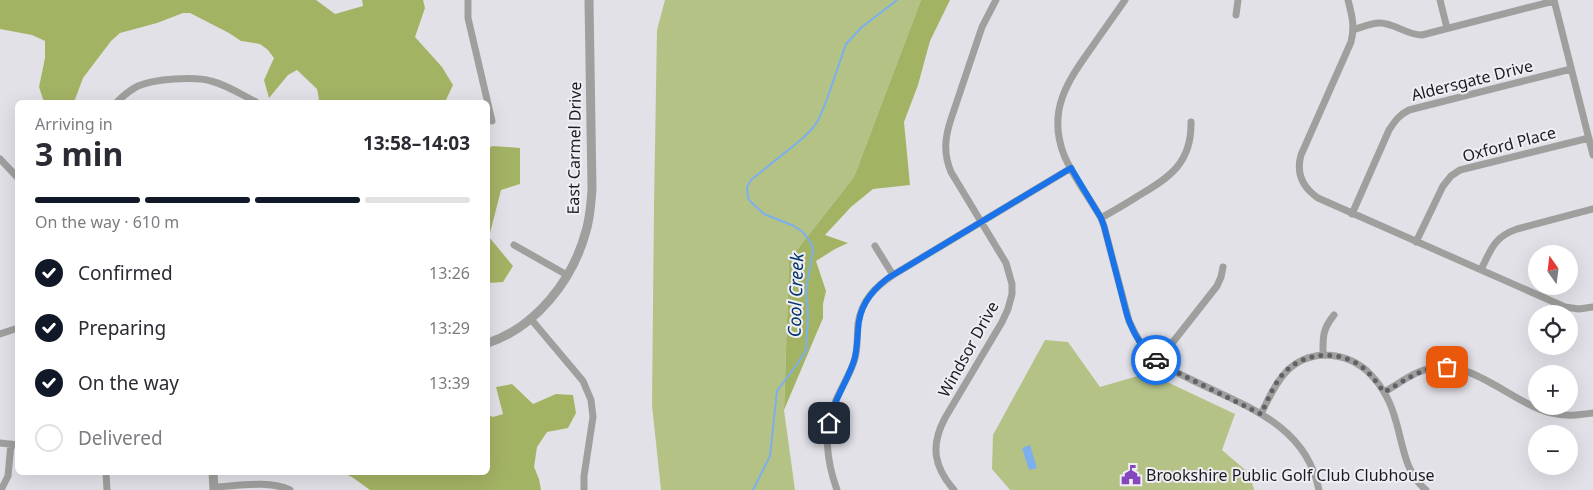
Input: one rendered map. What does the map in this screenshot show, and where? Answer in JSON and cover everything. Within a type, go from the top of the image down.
[{"type":"street","points":[[468,0],[468,18],[487,100]]},
{"type":"street","name":"East Carmel Drive","points":[[490,342],[509,333],[548,302],[567,275],[584,237],[591,210],[592,189],[589,0]]},
{"type":"street","name":"Windsor Drive","points":[[954,490],[944,477],[938,464],[936,447],[938,434],[945,418],[1006,316],[1012,294],[1012,284],[1008,270],[949,166],[945,140],[982,27],[996,0]]},
{"type":"street","points":[[1125,0],[1074,71],[1063,93],[1059,108],[1058,130],[1062,147],[1071,168],[1101,218],[1108,238],[1129,321],[1140,342],[1158,362],[1261,414],[1285,430],[1302,448],[1313,469],[1319,490]]},
{"type":"street","points":[[1236,15],[1238,0]]},
{"type":"street","points":[[1348,0],[1353,19],[1351,42],[1298,164],[1304,185],[1318,198],[1352,214],[1565,307],[1579,309],[1593,307]]},
{"type":"street","points":[[1440,0],[1447,28]]},
{"type":"street","points":[[1353,30],[1379,23],[1415,35],[1422,35],[1554,1],[1593,154]]},
{"type":"street","name":"Aldersgate Drive","points":[[1352,214],[1389,130],[1396,119],[1402,114],[1409,110],[1571,69]]},
{"type":"street","points":[[119,100],[139,86],[153,82],[194,78],[221,84],[252,100]]},
{"type":"street","points":[[490,112],[492,121]]},
{"type":"street","points":[[1101,218],[1156,186],[1172,174],[1179,165],[1188,145],[1191,122]]},
{"type":"street","name":"Oxford Place","points":[[1416,242],[1443,186],[1450,176],[1460,170],[1589,138]]},
{"type":"street","points":[[0,159],[15,175]]},
{"type":"street","points":[[837,490],[829,467],[827,452],[830,416],[855,357],[858,323],[864,305],[877,287],[893,275],[1071,168]]},
{"type":"street","points":[[1481,270],[1492,247],[1505,233],[1517,228],[1593,209]]},
{"type":"street","points":[[514,246],[567,275]]},
{"type":"street","points":[[875,246],[893,275]]},
{"type":"street","points":[[1158,362],[1217,286],[1223,267]]},
{"type":"street","points":[[1323,355],[1322,336],[1334,315]]},
{"type":"street","points":[[530,318],[583,381],[591,400],[593,417],[584,476],[584,490]]},
{"type":"street","points":[[0,334],[15,329]]},
{"type":"street","points":[[1261,414],[1278,380],[1290,368],[1303,360],[1323,355],[1346,358],[1368,372],[1384,392],[1395,416],[1409,468],[1417,481],[1426,490]]},
{"type":"street","points":[[1384,392],[1419,372],[1430,368],[1447,367],[1468,372],[1550,413],[1572,416],[1593,413]]},
{"type":"street","points":[[0,443],[14,445],[8,476],[2,490]]},
{"type":"street","points":[[106,475],[107,490]]},
{"type":"street","points":[[213,475],[214,489],[267,485],[284,487],[290,490]]},
{"type":"green space","points":[[0,0],[316,0],[335,14],[363,6],[362,0],[423,0],[425,8],[415,37],[442,67],[453,85],[446,100],[318,100],[317,89],[297,70],[288,75],[269,98],[264,80],[274,58],[268,50],[260,44],[241,41],[190,13],[183,13],[157,23],[120,33],[111,41],[83,78],[75,100],[43,100],[39,87],[45,58],[45,41],[32,35],[0,29]]},
{"type":"green space","points":[[665,0],[921,0],[854,177],[789,260],[784,410],[795,490],[661,490],[652,405],[657,30]]},
{"type":"green space","points":[[921,0],[950,0],[930,41],[918,85],[904,122],[910,185],[873,189],[851,207],[825,235],[848,243],[816,261],[826,291],[823,304],[823,318],[784,410],[789,260],[854,177]]},
{"type":"green space","points":[[490,147],[520,148],[520,184],[501,190],[490,233]]},
{"type":"green space","points":[[490,238],[513,266],[503,282],[490,283]]},
{"type":"green space","points":[[1045,340],[1068,342],[1100,387],[1148,373],[1235,414],[1222,450],[1250,474],[1254,490],[1010,490],[992,469],[993,435]]},
{"type":"green space","points":[[512,384],[533,404],[556,394],[573,395],[576,413],[568,428],[547,432],[537,447],[534,467],[541,490],[370,490],[348,475],[490,475],[490,416],[493,417],[503,414],[496,387]]},
{"type":"water","points":[[1030,445],[1037,468],[1029,470],[1022,448]]},
{"type":"waterway","name":"Cool Creek","points":[[753,490],[770,456],[777,391],[806,350],[808,314],[806,290],[813,250],[811,243],[803,232],[794,226],[764,214],[751,202],[748,198],[747,187],[751,180],[812,129],[819,119],[846,44],[862,27],[897,0]]},
{"type":"way so far","points":[[1156,360],[1166,367],[1261,414],[1278,380],[1284,373],[1295,364],[1317,356],[1331,355],[1351,360],[1368,372],[1384,392],[1419,372],[1430,368],[1447,367]]},
{"type":"place","name":"Brookshire Public Golf Club Clubhouse","points":[[1131,475]]},
{"type":"route","points":[[829,423],[833,408],[854,361],[858,323],[864,305],[871,293],[888,278],[1071,168],[1101,218],[1132,328],[1145,350],[1156,360]]}]
